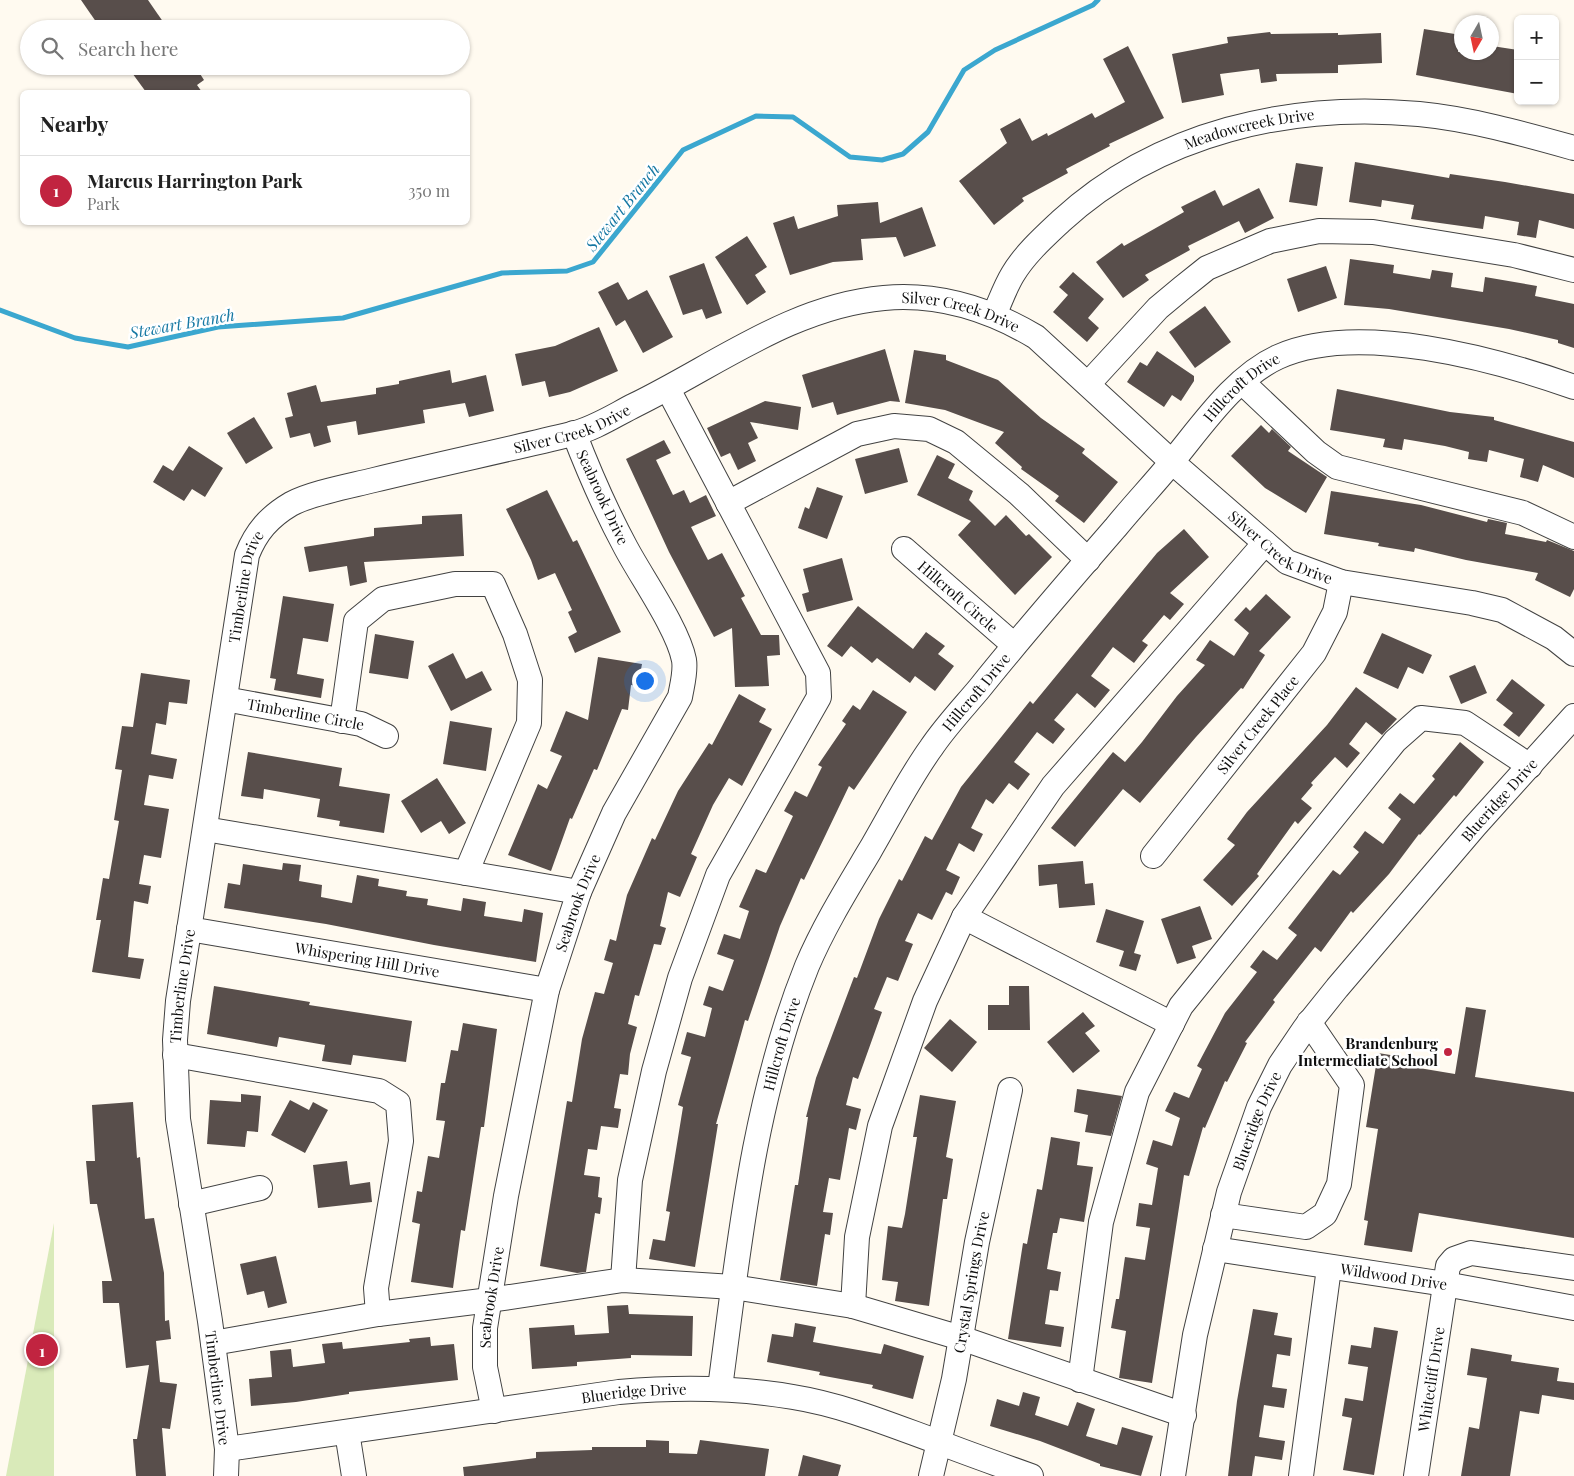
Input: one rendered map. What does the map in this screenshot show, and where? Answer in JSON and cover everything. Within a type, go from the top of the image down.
[{"type":"street","name":"Meadowcreek Drive","points":[[994,315],[1013,274],[1043,237],[1075,208],[1106,185],[1140,165],[1176,146],[1212,134],[1273,119],[1327,112],[1420,114],[1463,121],[1574,148]]},
{"type":"street","points":[[1088,384],[1158,308],[1176,293],[1208,268],[1270,240],[1319,231],[1373,232],[1514,255],[1574,270]]},
{"type":"street","name":"Silver Creek Drive","points":[[281,510],[294,503],[343,488],[574,434],[668,389],[768,333],[803,318],[844,304],[884,298],[916,297],[971,306],[994,315],[1036,337],[1172,462],[1287,562],[1341,582],[1472,602],[1502,610],[1545,633],[1574,654]]},
{"type":"street","name":"Hillcroft Drive","points":[[720,1388],[747,1190],[771,1074],[810,959],[824,928],[930,748],[1014,644],[1172,462],[1219,404],[1242,382],[1275,358],[1310,346],[1345,342],[1382,342],[1522,369],[1574,387]]},
{"type":"street","points":[[1242,382],[1316,452],[1338,467],[1523,514],[1574,537]]},
{"type":"street","points":[[623,1280],[630,1180],[654,1072],[680,978],[718,875],[819,697],[818,673],[668,389]]},
{"type":"street","points":[[728,503],[857,434],[894,426],[930,429],[956,442],[1019,494],[1088,560]]},
{"type":"street","name":"Seabrook Drive","points":[[494,1411],[484,1348],[490,1300],[506,1196],[547,990],[578,892],[614,813],[680,697],[684,678],[684,661],[678,642],[621,538],[588,470],[574,434]]},
{"type":"street","name":"Timberline Drive","points":[[226,1476],[227,1449],[213,1343],[179,1127],[175,1055],[178,1001],[246,555],[254,536],[281,510]]},
{"type":"street","points":[[853,1306],[857,1237],[880,1126],[925,1001],[964,917],[1053,786],[1265,543]]},
{"type":"street","name":"Hillcroft Circle","points":[[904,549],[1014,644]]},
{"type":"street","name":"Silver Creek Place","points":[[1152,856],[1314,653],[1335,612],[1341,582]]},
{"type":"street","points":[[342,721],[356,621],[383,599],[455,584],[493,584],[515,634],[530,680],[529,723],[466,873]]},
{"type":"street","name":"Timberline Circle","points":[[225,699],[361,724],[386,736]]},
{"type":"street","name":"Blueridge Drive","points":[[1173,1476],[1195,1335],[1223,1216],[1238,1164],[1259,1107],[1280,1065],[1309,1022],[1469,833],[1574,716]]},
{"type":"street","points":[[1080,1380],[1101,1222],[1137,1092],[1181,1006],[1389,748],[1421,718],[1465,723],[1530,766]]},
{"type":"street","points":[[204,829],[578,892]]},
{"type":"street","points":[[964,917],[1172,1024]]},
{"type":"street","name":"Whispering Hill Drive","points":[[189,929],[547,990]]},
{"type":"street","points":[[1223,1216],[1306,1228],[1325,1214],[1339,1184],[1352,1085],[1309,1022]]},
{"type":"street","points":[[175,1055],[379,1091],[398,1103],[401,1141],[376,1288],[378,1314]]},
{"type":"street","name":"Crystal Springs Drive","points":[[931,1476],[940,1443],[991,1172],[1010,1090]]},
{"type":"street","points":[[192,1204],[260,1188]]},
{"type":"street","name":"Wildwood Drive","points":[[1215,1249],[1329,1268],[1445,1284],[1574,1308]]},
{"type":"street","name":"Whitecliff Drive","points":[[1416,1476],[1445,1275],[1454,1259],[1471,1253],[1574,1268]]},
{"type":"street","points":[[1300,1476],[1329,1268]]},
{"type":"street","points":[[213,1343],[378,1314],[490,1300],[623,1280],[733,1287],[853,1306],[961,1338],[1184,1415]]},
{"type":"street","name":"Blueridge Drive","points":[[227,1449],[619,1392],[666,1388],[720,1388],[794,1397],[890,1424],[1031,1476]]},
{"type":"street","points":[[347,1432],[354,1476]]},
{"type":"green space","points":[[54,1223],[54,1476],[6,1476]]},
{"type":"building","points":[[81,0],[148,0],[162,20],[95,20]]},
{"type":"building","points":[[1424,29],[1454,34],[1454,60],[1499,60],[1499,47],[1514,49],[1514,93],[1416,75]]},
{"type":"building","points":[[1270,32],[1271,34],[1338,33],[1338,35],[1381,33],[1382,63],[1338,65],[1338,73],[1276,74],[1277,81],[1261,83],[1259,69],[1220,74],[1224,95],[1182,103],[1172,54],[1228,43],[1227,37]]},
{"type":"building","points":[[1128,46],[1164,118],[1109,144],[1110,146],[1066,169],[1068,173],[1022,198],[1024,201],[994,225],[959,181],[1007,143],[1000,129],[1020,118],[1032,141],[1047,133],[1048,136],[1092,113],[1095,118],[1125,102],[1103,59]]},
{"type":"building","points":[[134,75],[201,75],[204,80],[197,85],[201,90],[145,90]]},
{"type":"building","points":[[1355,162],[1449,178],[1450,174],[1574,194],[1574,229],[1539,220],[1536,238],[1517,235],[1519,222],[1485,216],[1483,229],[1411,219],[1414,205],[1382,200],[1381,207],[1349,202]]},
{"type":"building","points":[[1296,163],[1323,167],[1317,206],[1289,202]]},
{"type":"building","points":[[1259,188],[1274,218],[1245,233],[1239,221],[1188,246],[1190,250],[1145,275],[1149,280],[1123,298],[1096,262],[1122,243],[1124,246],[1184,212],[1181,207],[1215,190],[1223,206]]},
{"type":"building","points":[[878,202],[880,223],[922,207],[936,246],[904,257],[896,237],[861,239],[863,260],[833,262],[790,275],[773,223],[794,216],[798,229],[838,216],[837,205]]},
{"type":"building","points":[[747,236],[767,267],[755,275],[766,292],[747,305],[715,257]]},
{"type":"building","points":[[1350,259],[1394,265],[1393,273],[1430,279],[1432,270],[1453,273],[1451,287],[1483,292],[1485,277],[1537,286],[1535,296],[1574,304],[1574,348],[1558,343],[1558,340],[1509,329],[1389,309],[1344,305]]},
{"type":"building","points":[[704,263],[722,313],[706,319],[702,309],[683,315],[669,276]]},
{"type":"building","points":[[1326,266],[1337,298],[1298,312],[1287,279]]},
{"type":"building","points":[[1073,272],[1104,299],[1088,318],[1099,328],[1087,342],[1053,312],[1068,295],[1059,287]]},
{"type":"building","points":[[618,282],[628,300],[647,290],[673,337],[643,353],[625,320],[616,326],[598,292]]},
{"type":"building","points":[[1205,306],[1231,342],[1195,368],[1169,332]]},
{"type":"building","points":[[599,327],[618,371],[570,392],[549,397],[545,381],[522,386],[515,354],[555,346]]},
{"type":"building","points":[[885,349],[900,402],[890,401],[837,415],[833,402],[812,408],[802,375]]},
{"type":"building","points":[[914,350],[946,355],[946,360],[998,380],[1041,418],[1085,449],[1082,453],[1118,482],[1084,523],[1055,501],[1059,496],[1021,469],[1022,467],[995,443],[1004,432],[945,410],[905,403]]},
{"type":"building","points":[[1157,351],[1194,376],[1194,381],[1181,401],[1172,395],[1164,407],[1127,382],[1140,362],[1147,366]]},
{"type":"building","points":[[450,370],[452,383],[486,375],[494,411],[469,417],[465,403],[423,410],[425,423],[358,435],[356,421],[327,426],[331,442],[314,447],[310,433],[290,438],[285,418],[293,416],[287,393],[316,385],[321,402],[376,394],[376,388],[399,384],[399,381]]},
{"type":"building","points":[[1337,389],[1450,412],[1494,417],[1494,420],[1574,442],[1574,478],[1543,465],[1538,482],[1520,477],[1524,459],[1489,450],[1487,462],[1468,459],[1469,452],[1445,446],[1404,439],[1402,450],[1383,447],[1385,439],[1330,430]]},
{"type":"building","points":[[765,401],[801,407],[798,430],[750,422],[758,438],[748,443],[756,461],[738,470],[730,453],[721,457],[707,428]]},
{"type":"building","points":[[254,417],[273,448],[246,464],[227,433]]},
{"type":"building","points":[[1261,425],[1269,433],[1272,429],[1291,447],[1288,451],[1327,477],[1306,513],[1265,488],[1231,456]]},
{"type":"building","points":[[664,440],[671,453],[656,460],[673,495],[684,490],[690,503],[706,495],[716,516],[691,527],[708,560],[722,553],[745,596],[741,598],[761,635],[779,635],[780,655],[767,656],[769,686],[735,687],[732,628],[714,637],[669,552],[626,459]]},
{"type":"building","points":[[189,446],[223,468],[205,497],[192,489],[184,501],[153,482],[163,465],[173,471]]},
{"type":"building","points":[[899,448],[908,482],[865,494],[855,459]]},
{"type":"building","points":[[937,455],[955,464],[948,478],[973,491],[969,500],[995,526],[1006,515],[1026,536],[1029,534],[1052,557],[1015,595],[958,535],[971,521],[917,495]]},
{"type":"building","points":[[817,487],[843,496],[827,539],[798,528],[805,507],[809,509]]},
{"type":"building","points":[[547,490],[573,542],[577,540],[621,632],[575,653],[568,637],[577,632],[568,612],[572,610],[555,573],[538,580],[531,560],[506,509]]},
{"type":"building","points":[[1331,491],[1421,505],[1487,522],[1488,519],[1507,523],[1505,534],[1546,542],[1547,540],[1574,551],[1574,589],[1570,597],[1535,580],[1538,573],[1466,560],[1415,548],[1414,552],[1378,546],[1379,543],[1324,534]]},
{"type":"building","points":[[462,514],[464,556],[364,562],[367,582],[350,586],[347,566],[309,572],[304,547],[374,536],[374,528],[422,524],[422,516]]},
{"type":"building","points":[[1184,529],[1209,557],[1170,593],[1184,604],[1170,620],[1164,615],[1142,641],[1148,645],[1134,663],[1113,647],[1091,676],[1110,690],[1095,708],[1077,693],[1054,720],[1065,729],[1053,744],[1037,732],[1014,762],[1030,774],[1018,790],[1009,783],[993,804],[986,799],[971,828],[983,834],[974,852],[959,843],[946,870],[960,877],[952,895],[946,892],[932,920],[918,913],[905,941],[913,944],[898,981],[887,977],[874,1009],[882,1012],[858,1079],[853,1077],[846,1105],[861,1109],[856,1130],[849,1128],[840,1180],[829,1178],[823,1212],[833,1213],[830,1235],[825,1234],[817,1286],[780,1280],[795,1185],[798,1185],[808,1117],[806,1117],[816,1078],[854,977],[857,978],[879,919],[899,879],[902,881],[925,836],[932,840],[961,787],[1030,701],[1033,704],[1157,553]]},
{"type":"building","points":[[842,558],[853,600],[807,612],[802,594],[809,592],[803,569]]},
{"type":"building","points":[[1266,594],[1291,617],[1259,651],[1265,655],[1243,689],[1241,688],[1196,737],[1140,803],[1123,789],[1075,847],[1051,828],[1113,752],[1125,762],[1142,742],[1177,696],[1205,665],[1196,660],[1210,640],[1234,656],[1249,633],[1234,620],[1246,607],[1250,611]]},
{"type":"building","points":[[283,596],[334,604],[328,642],[303,638],[297,674],[324,679],[321,698],[274,690],[276,679],[270,678]]},
{"type":"building","points":[[858,606],[913,649],[926,632],[945,646],[938,654],[954,666],[935,691],[915,676],[910,683],[877,658],[872,663],[851,646],[842,657],[827,646]]},
{"type":"building","points":[[1382,633],[1432,655],[1423,674],[1408,667],[1398,689],[1363,673]]},
{"type":"building","points":[[375,634],[414,641],[408,679],[369,673]]},
{"type":"building","points":[[453,653],[466,679],[482,671],[492,690],[451,711],[428,666]]},
{"type":"building","points":[[598,657],[642,664],[638,686],[631,685],[628,710],[622,709],[597,770],[594,769],[572,819],[570,818],[551,871],[508,855],[538,784],[547,789],[562,756],[550,751],[566,711],[588,720]]},
{"type":"building","points":[[1475,665],[1487,693],[1461,704],[1449,676]]},
{"type":"building","points":[[141,673],[190,680],[187,704],[169,702],[166,725],[156,723],[151,754],[177,759],[173,779],[149,775],[144,805],[169,809],[161,858],[144,855],[139,884],[151,886],[148,904],[134,901],[128,957],[144,959],[140,979],[92,972],[101,920],[96,920],[103,878],[109,879],[119,821],[114,820],[122,770],[115,769],[122,726],[133,727]]},
{"type":"building","points":[[1512,679],[1545,705],[1519,737],[1503,725],[1513,713],[1496,700]]},
{"type":"building","points":[[1356,687],[1397,719],[1382,735],[1366,722],[1349,744],[1360,753],[1347,768],[1335,757],[1311,783],[1313,785],[1301,799],[1312,808],[1298,824],[1295,821],[1257,874],[1259,876],[1232,906],[1203,880],[1235,845],[1227,839],[1247,812],[1327,725]]},
{"type":"building","points":[[873,690],[907,712],[854,790],[849,786],[804,880],[801,878],[780,926],[748,1021],[745,1020],[716,1124],[718,1124],[695,1267],[649,1259],[653,1239],[665,1241],[670,1212],[666,1211],[683,1107],[678,1105],[691,1057],[681,1054],[687,1032],[705,1037],[712,1008],[703,1005],[709,986],[723,991],[734,960],[717,954],[724,934],[740,939],[749,911],[739,907],[756,869],[766,873],[793,816],[784,811],[795,791],[807,797],[822,767],[818,765],[846,724],[842,721],[853,705],[860,710]]},
{"type":"building","points":[[739,694],[766,709],[759,722],[772,729],[742,786],[729,778],[713,805],[691,854],[697,857],[680,897],[668,892],[660,926],[666,928],[661,945],[654,944],[639,996],[635,995],[628,1024],[637,1027],[630,1054],[628,1075],[620,1074],[614,1108],[621,1109],[618,1128],[601,1126],[597,1150],[588,1149],[584,1175],[600,1177],[598,1197],[602,1198],[600,1214],[595,1213],[586,1272],[577,1273],[540,1266],[567,1101],[572,1102],[582,1039],[595,992],[604,994],[613,963],[604,960],[610,939],[616,941],[627,895],[652,838],[655,840],[678,791],[709,743],[712,745]]},
{"type":"building","points":[[450,721],[492,728],[486,771],[443,764]]},
{"type":"building","points":[[1460,742],[1484,762],[1456,797],[1454,795],[1419,834],[1389,874],[1353,913],[1351,911],[1321,952],[1315,947],[1273,1000],[1275,1002],[1245,1042],[1247,1043],[1227,1082],[1225,1081],[1205,1128],[1203,1127],[1189,1176],[1184,1175],[1152,1383],[1119,1378],[1126,1331],[1111,1328],[1116,1299],[1119,1299],[1125,1257],[1145,1260],[1150,1228],[1136,1226],[1139,1203],[1152,1205],[1158,1168],[1146,1164],[1153,1140],[1172,1146],[1180,1118],[1165,1111],[1174,1092],[1189,1098],[1202,1069],[1197,1066],[1225,1013],[1257,972],[1250,967],[1263,950],[1277,960],[1297,935],[1288,928],[1333,870],[1340,875],[1359,852],[1353,847],[1365,831],[1383,844],[1401,819],[1388,808],[1400,793],[1414,804],[1435,779],[1432,776]]},
{"type":"building","points":[[248,752],[342,768],[339,786],[390,794],[384,833],[339,826],[340,821],[317,817],[320,799],[264,789],[263,799],[241,796]]},
{"type":"building","points":[[437,778],[466,823],[449,834],[441,821],[421,833],[401,801]]},
{"type":"building","points":[[1083,861],[1085,884],[1093,883],[1095,905],[1059,908],[1057,884],[1039,886],[1038,865]]},
{"type":"building","points":[[283,863],[301,865],[299,881],[322,885],[321,897],[352,903],[357,875],[379,879],[378,886],[407,891],[406,896],[428,899],[427,905],[461,911],[463,898],[486,902],[484,916],[522,922],[524,909],[543,913],[536,962],[326,924],[224,908],[228,883],[240,885],[243,864],[282,870]]},
{"type":"building","points":[[1200,906],[1212,939],[1192,946],[1196,958],[1177,964],[1161,919]]},
{"type":"building","points":[[1106,909],[1144,921],[1134,953],[1141,955],[1136,971],[1119,966],[1124,951],[1096,942]]},
{"type":"building","points":[[214,986],[310,1002],[309,1005],[412,1021],[406,1062],[353,1055],[351,1065],[322,1061],[325,1045],[279,1037],[277,1047],[207,1034]]},
{"type":"building","points":[[1009,986],[1029,986],[1030,1030],[988,1030],[988,1005],[1009,1005]]},
{"type":"building","points":[[1466,1007],[1486,1010],[1475,1077],[1574,1092],[1574,1238],[1419,1213],[1412,1252],[1364,1245],[1368,1221],[1364,1220],[1378,1129],[1366,1127],[1378,1053],[1409,1058],[1407,1066],[1455,1074]]},
{"type":"building","points":[[1083,1012],[1095,1026],[1085,1033],[1100,1051],[1073,1073],[1047,1042]]},
{"type":"building","points":[[950,1019],[977,1042],[952,1072],[924,1048]]},
{"type":"building","points":[[463,1023],[497,1029],[484,1127],[481,1127],[465,1231],[461,1230],[453,1288],[411,1282],[420,1224],[412,1222],[417,1191],[422,1192],[428,1156],[439,1158],[445,1121],[436,1120],[441,1083],[445,1083],[451,1050],[458,1051]]},
{"type":"building","points":[[1077,1089],[1122,1096],[1111,1136],[1085,1132],[1088,1115],[1074,1112]]},
{"type":"building","points":[[241,1094],[261,1096],[258,1132],[247,1131],[245,1147],[207,1144],[210,1100],[241,1102]]},
{"type":"building","points":[[920,1095],[956,1101],[946,1157],[953,1159],[947,1199],[943,1199],[929,1306],[895,1301],[898,1282],[882,1280],[888,1226],[902,1228],[905,1214],[917,1137],[913,1137]]},
{"type":"building","points":[[290,1100],[309,1110],[313,1102],[328,1110],[305,1153],[271,1135]]},
{"type":"building","points":[[133,1102],[137,1158],[140,1157],[145,1219],[154,1218],[164,1273],[165,1321],[169,1320],[171,1339],[156,1341],[160,1382],[177,1384],[170,1429],[162,1428],[166,1476],[136,1476],[133,1439],[137,1439],[149,1365],[126,1368],[119,1303],[103,1303],[102,1281],[112,1281],[97,1204],[90,1204],[86,1161],[95,1161],[92,1105]]},
{"type":"building","points":[[1051,1137],[1080,1142],[1077,1165],[1093,1167],[1084,1222],[1060,1218],[1057,1233],[1053,1233],[1047,1269],[1061,1272],[1058,1291],[1050,1290],[1045,1324],[1064,1327],[1061,1347],[1008,1339],[1023,1243],[1027,1244],[1037,1189],[1042,1190]]},
{"type":"building","points":[[347,1161],[350,1185],[370,1182],[372,1202],[318,1208],[313,1165]]},
{"type":"building","points":[[276,1256],[287,1303],[268,1308],[264,1291],[247,1295],[240,1264]]},
{"type":"building","points":[[628,1305],[629,1314],[693,1316],[692,1356],[631,1355],[631,1358],[577,1362],[577,1366],[532,1369],[529,1328],[574,1325],[575,1335],[609,1333],[607,1306]]},
{"type":"building","points":[[1253,1309],[1278,1313],[1274,1335],[1292,1338],[1290,1356],[1277,1354],[1272,1387],[1287,1389],[1284,1408],[1264,1405],[1259,1437],[1285,1441],[1282,1460],[1255,1456],[1252,1476],[1228,1476],[1237,1401]]},
{"type":"building","points":[[795,1323],[816,1327],[813,1342],[881,1354],[884,1344],[924,1356],[913,1399],[872,1388],[873,1385],[819,1375],[820,1372],[767,1362],[772,1334],[793,1337]]},
{"type":"building","points":[[1374,1327],[1398,1331],[1374,1475],[1343,1470],[1352,1418],[1342,1416],[1345,1398],[1363,1401],[1368,1367],[1348,1364],[1351,1345],[1371,1348]]},
{"type":"building","points":[[430,1337],[431,1346],[454,1344],[458,1380],[349,1392],[349,1394],[296,1402],[251,1406],[249,1379],[272,1377],[270,1351],[291,1349],[293,1367],[325,1363],[322,1344],[342,1342],[343,1349],[410,1342],[409,1339]]},
{"type":"building","points":[[1471,1348],[1512,1355],[1511,1361],[1559,1368],[1557,1381],[1574,1383],[1574,1400],[1542,1395],[1539,1414],[1520,1411],[1510,1476],[1461,1476],[1469,1427],[1479,1429],[1487,1378],[1467,1375]]},
{"type":"building","points":[[1023,1392],[1040,1397],[1035,1415],[1068,1426],[1077,1402],[1095,1409],[1086,1436],[1117,1445],[1122,1427],[1153,1436],[1141,1476],[1100,1466],[1100,1464],[1040,1441],[990,1426],[997,1399],[1019,1406]]},
{"type":"building","points":[[646,1440],[669,1441],[669,1453],[697,1454],[700,1440],[769,1449],[765,1476],[464,1476],[463,1467],[536,1458],[536,1452],[592,1450],[592,1447],[646,1447]]},
{"type":"building","points":[[803,1455],[841,1465],[838,1476],[798,1476]]},
{"type":"waterway","name":"Stewart Branch","points":[[0,310],[75,338],[128,347],[218,327],[343,318],[502,273],[567,271],[593,262],[683,150],[756,116],[793,117],[850,157],[882,160],[903,154],[928,132],[964,70],[995,50],[1093,5],[1098,0]]},
{"type":"place","name":"Brandenburg Intermediate School","points":[[1448,1052]]},
{"type":"place","name":"Marcus Harrington Park","points":[[42,1350]]}]
